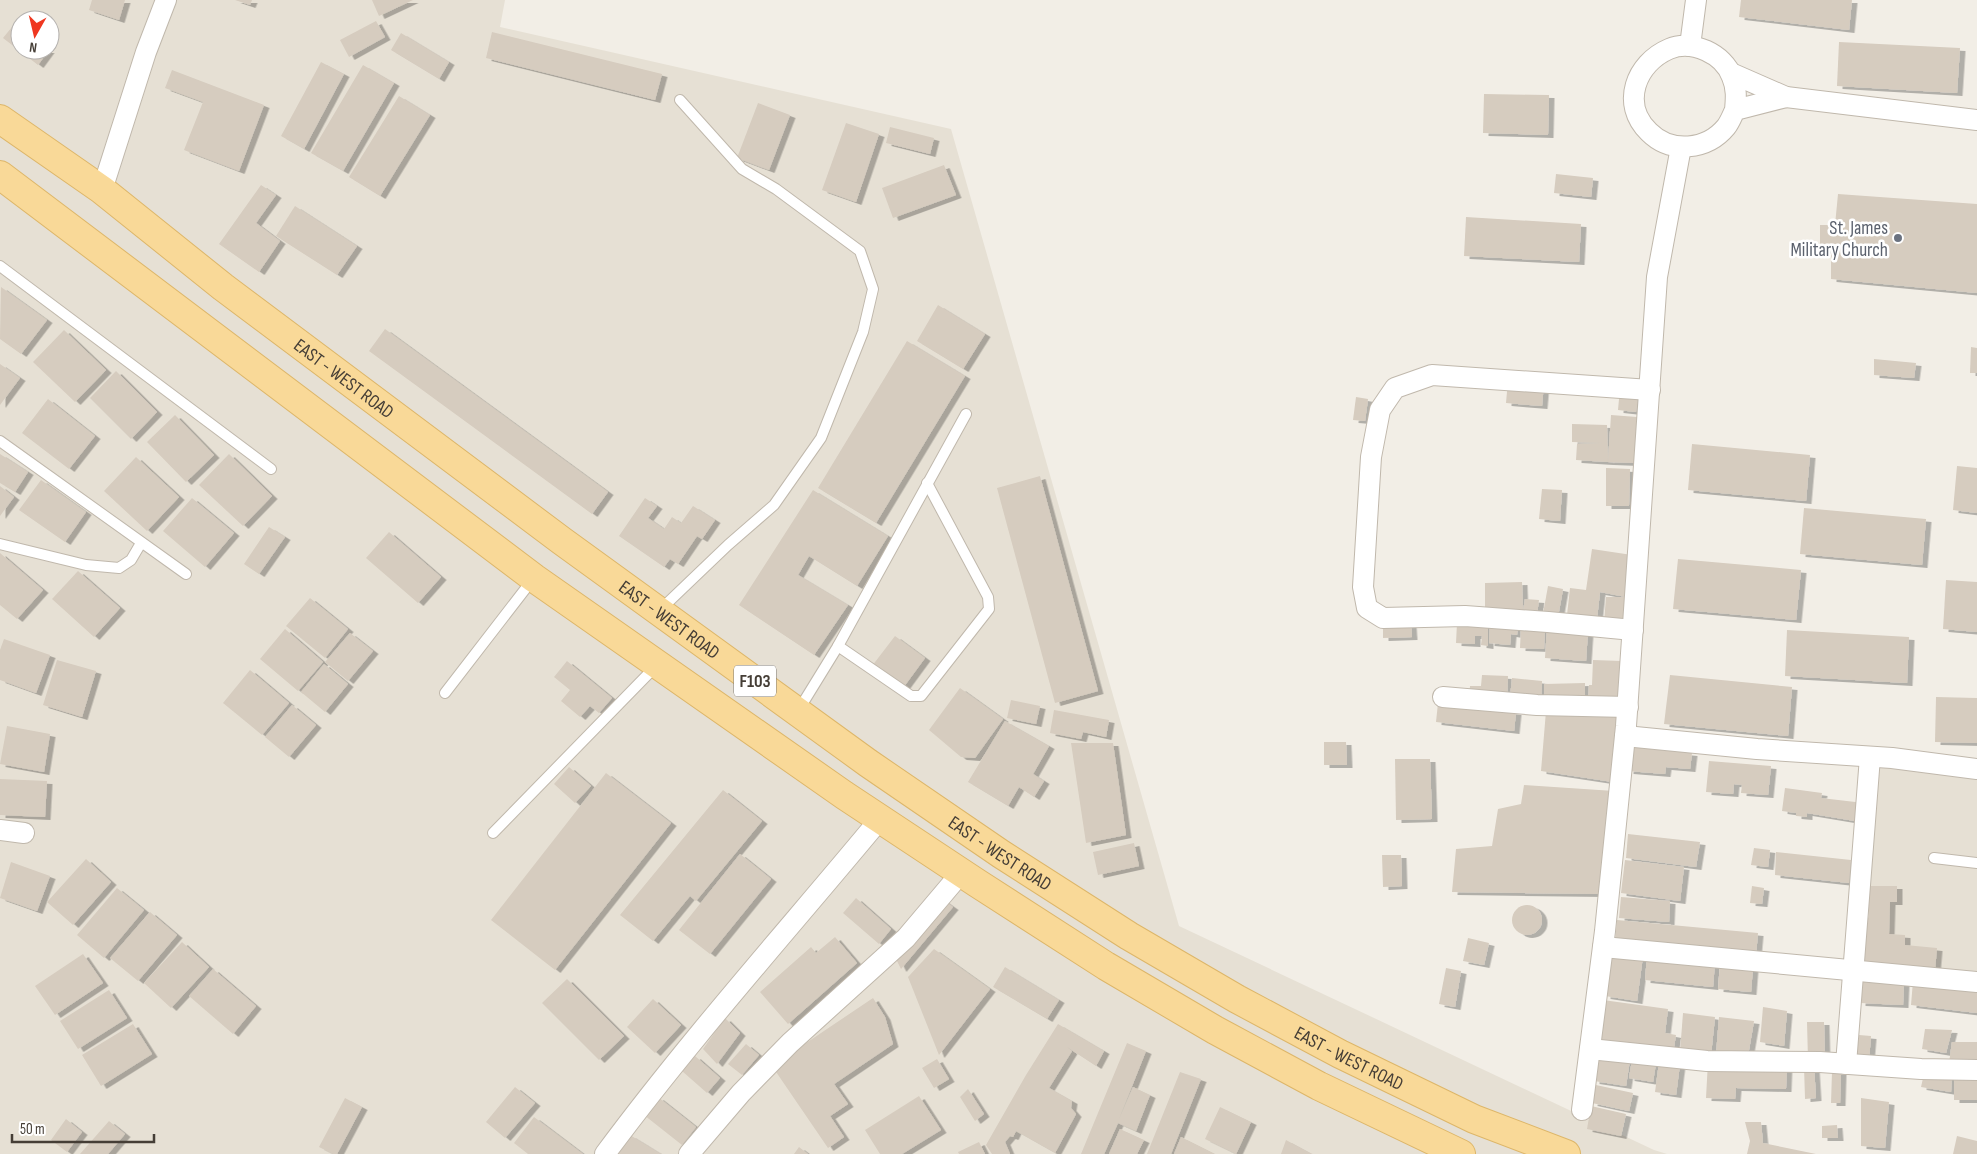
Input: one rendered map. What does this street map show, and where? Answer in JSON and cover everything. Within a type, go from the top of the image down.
[{"type":"main road","name":"EAST - WEST ROAD","points":[[0,119],[102,190],[223,287],[562,541],[868,763],[1001,854],[1129,936],[1237,999],[1340,1054],[1474,1119],[1566,1154]]},
{"type":"main road","name":"EAST - WEST ROAD","points":[[0,175],[534,578],[880,819],[1106,966],[1215,1030],[1319,1086],[1461,1154]]},
{"type":"street","points":[[102,190],[146,52],[166,0]]},
{"type":"street","points":[[1690,46],[1696,0]]},
{"type":"street","points":[[1690,46],[1707,50],[1722,61],[1730,73],[1736,92],[1735,110],[1727,126],[1714,138],[1698,146],[1681,147],[1663,142],[1649,132],[1639,118],[1634,100],[1636,83],[1644,67],[1656,54],[1672,47],[1690,46]]},
{"type":"street","points":[[1730,73],[1786,97],[1977,120]]},
{"type":"street","points":[[1735,110],[1786,97]]},
{"type":"street","points":[[1582,1110],[1603,947],[1628,706],[1657,277],[1681,147]]},
{"type":"street","points":[[1633,630],[1465,616],[1382,618],[1367,608],[1363,587],[1371,457],[1380,410],[1396,388],[1432,375],[1650,390]]},
{"type":"street","points":[[1443,697],[1537,705],[1628,706]]},
{"type":"street","points":[[1625,736],[1757,749],[1870,757],[1977,769]]},
{"type":"street","points":[[1846,1064],[1870,757]]},
{"type":"street","points":[[605,1154],[704,1027],[880,819]]},
{"type":"street","points":[[0,830],[24,833]]},
{"type":"street","points":[[690,1154],[741,1093],[790,1043],[906,938],[961,873]]},
{"type":"street","points":[[1603,947],[1977,982]]},
{"type":"street","points":[[1590,1048],[1707,1060],[1820,1062],[1921,1069],[1977,1070]]},
{"type":"lane","points":[[659,611],[728,545],[774,505],[821,438],[863,332],[872,290],[860,251],[776,189],[742,169],[680,100]]},
{"type":"lane","points":[[0,266],[271,469]]},
{"type":"lane","points":[[798,712],[838,646],[966,414]]},
{"type":"lane","points":[[0,441],[186,574]]},
{"type":"lane","points":[[838,646],[911,696],[921,696],[989,609],[988,597],[927,483]]},
{"type":"lane","points":[[0,544],[86,565],[119,568],[131,560],[141,543]]},
{"type":"lane","points":[[445,693],[534,578]]},
{"type":"lane","points":[[493,833],[658,664]]},
{"type":"lane","points":[[1934,858],[1977,863]]},
{"type":"shaded area","points":[[0,0],[505,0],[500,27],[951,129],[1179,926],[1654,1150],[1667,1154],[0,1154]]},
{"type":"shaded area","points":[[1873,763],[1977,776],[1977,976],[1857,966]]},
{"type":"building","points":[[92,0],[125,0],[119,20],[89,10]]},
{"type":"building","points":[[235,0],[252,0],[250,5]]},
{"type":"building","points":[[372,0],[413,0],[379,16]]},
{"type":"building","points":[[1741,0],[1852,0],[1849,30],[1739,17]]},
{"type":"building","points":[[376,21],[385,37],[349,57],[340,40]]},
{"type":"building","points":[[10,29],[10,43],[3,38]]},
{"type":"building","points":[[492,32],[662,74],[655,100],[486,58]]},
{"type":"building","points":[[401,33],[449,62],[439,79],[391,50]]},
{"type":"building","points":[[1839,42],[1960,48],[1957,93],[1837,86]]},
{"type":"building","points":[[32,60],[42,60],[38,65]]},
{"type":"building","points":[[321,62],[344,74],[304,149],[281,136]]},
{"type":"building","points":[[363,65],[394,83],[343,171],[311,153]]},
{"type":"building","points":[[172,70],[264,105],[239,171],[184,150],[203,102],[165,88]]},
{"type":"building","points":[[1484,94],[1549,95],[1548,135],[1483,133]]},
{"type":"building","points":[[399,96],[430,115],[380,196],[349,177]]},
{"type":"building","points":[[758,103],[790,115],[769,170],[737,158]]},
{"type":"building","points":[[846,123],[879,134],[856,202],[822,190]]},
{"type":"building","points":[[890,127],[934,138],[930,154],[886,143]]},
{"type":"building","points":[[944,165],[956,195],[893,218],[882,188]]},
{"type":"building","points":[[1556,174],[1593,178],[1591,197],[1554,193]]},
{"type":"building","points":[[261,185],[276,195],[256,223],[280,241],[259,272],[219,244]]},
{"type":"building","name":"St. James Military Church","points":[[1838,194],[1977,204],[1977,293],[1831,279],[1831,250],[1820,251],[1820,225],[1835,225]]},
{"type":"building","points":[[295,206],[357,246],[337,275],[276,236]]},
{"type":"building","points":[[1466,217],[1581,224],[1579,262],[1464,256]]},
{"type":"building","points":[[1,287],[47,320],[21,354],[0,339]]},
{"type":"building","points":[[938,305],[985,334],[963,369],[917,341]]},
{"type":"building","points":[[385,329],[608,492],[592,514],[369,351]]},
{"type":"building","points":[[64,330],[106,370],[75,402],[33,362]]},
{"type":"building","points":[[907,341],[965,376],[876,523],[818,488]]},
{"type":"building","points":[[1971,347],[1977,348],[1977,373],[1970,373]]},
{"type":"building","points":[[1874,359],[1916,363],[1914,378],[1874,375]]},
{"type":"building","points":[[0,364],[20,378],[0,405]]},
{"type":"building","points":[[116,371],[157,412],[131,439],[90,398]]},
{"type":"building","points":[[1508,380],[1544,383],[1542,406],[1506,403]]},
{"type":"building","points":[[1620,388],[1639,390],[1636,412],[1618,410]]},
{"type":"building","points":[[1356,397],[1368,399],[1365,421],[1353,420]]},
{"type":"building","points":[[48,399],[95,436],[69,469],[22,433]]},
{"type":"building","points":[[175,415],[214,455],[186,482],[147,442]]},
{"type":"building","points":[[1611,415],[1637,417],[1634,463],[1608,462]]},
{"type":"building","points":[[1572,424],[1607,425],[1608,462],[1576,460],[1577,444],[1602,443],[1572,442]]},
{"type":"building","points":[[1692,444],[1810,455],[1806,501],[1688,490]]},
{"type":"building","points":[[0,454],[28,472],[15,492],[0,483]]},
{"type":"building","points":[[229,454],[272,496],[243,526],[199,485]]},
{"type":"building","points":[[136,457],[179,497],[147,531],[104,491]]},
{"type":"building","points":[[1957,466],[1977,468],[1977,513],[1953,510]]},
{"type":"building","points":[[1606,468],[1630,469],[1629,506],[1606,506]]},
{"type":"building","points":[[1040,476],[1098,691],[1055,703],[997,488]]},
{"type":"building","points":[[41,480],[86,512],[65,542],[19,510]]},
{"type":"building","points":[[0,486],[14,497],[0,516]]},
{"type":"building","points":[[1542,489],[1562,490],[1560,521],[1539,519]]},
{"type":"building","points":[[813,490],[888,536],[857,586],[809,556],[798,575],[848,605],[814,655],[739,605]]},
{"type":"building","points":[[192,498],[234,533],[205,567],[163,531]]},
{"type":"building","points":[[645,498],[657,506],[648,518],[664,529],[672,517],[681,523],[693,506],[715,520],[702,539],[697,536],[678,564],[670,559],[664,567],[619,536]]},
{"type":"building","points":[[1804,508],[1926,519],[1922,565],[1800,554]]},
{"type":"building","points":[[269,527],[285,537],[259,574],[244,564]]},
{"type":"building","points":[[389,532],[441,577],[418,603],[366,558]]},
{"type":"building","points":[[1592,549],[1632,555],[1625,624],[1604,622],[1606,597],[1626,597],[1600,592],[1597,619],[1567,615],[1570,588],[1586,590]]},
{"type":"building","points":[[0,553],[43,590],[17,619],[0,605]]},
{"type":"building","points":[[1678,559],[1801,570],[1796,620],[1673,609]]},
{"type":"building","points":[[78,571],[120,608],[94,637],[52,599]]},
{"type":"building","points":[[1946,580],[1977,582],[1977,632],[1943,629]]},
{"type":"building","points":[[1522,582],[1523,611],[1485,612],[1485,583]]},
{"type":"building","points":[[1548,586],[1563,589],[1558,617],[1543,614]]},
{"type":"building","points":[[310,598],[348,629],[325,658],[286,626]]},
{"type":"building","points":[[1525,599],[1539,600],[1537,614],[1523,611]]},
{"type":"building","points":[[1411,623],[1412,637],[1383,638],[1383,624]]},
{"type":"building","points":[[1457,623],[1488,623],[1488,646],[1481,645],[1482,636],[1475,636],[1475,644],[1456,643]]},
{"type":"building","points":[[1490,623],[1518,625],[1517,635],[1511,634],[1510,645],[1489,643]]},
{"type":"building","points":[[1521,627],[1545,628],[1544,649],[1520,648]]},
{"type":"building","points":[[1547,628],[1588,631],[1586,661],[1545,658]]},
{"type":"building","points":[[285,629],[323,662],[298,691],[260,659]]},
{"type":"building","points":[[1787,630],[1909,637],[1907,683],[1785,676]]},
{"type":"building","points":[[350,633],[373,651],[348,681],[325,662]]},
{"type":"building","points":[[895,636],[925,658],[903,688],[872,666]]},
{"type":"building","points":[[4,639],[50,655],[36,693],[0,680],[0,650]]},
{"type":"building","points":[[57,660],[96,671],[82,717],[43,705]]},
{"type":"building","points":[[1593,660],[1622,661],[1620,703],[1588,701],[1589,685],[1592,685]]},
{"type":"building","points":[[567,661],[612,698],[599,713],[590,706],[580,717],[561,701],[570,690],[554,677]]},
{"type":"building","points":[[324,664],[348,684],[325,712],[301,692]]},
{"type":"building","points":[[250,670],[289,703],[262,735],[223,703]]},
{"type":"building","points":[[1482,675],[1508,676],[1507,700],[1469,698],[1470,686],[1481,686]]},
{"type":"building","points":[[1670,675],[1792,687],[1788,736],[1664,724]]},
{"type":"building","points":[[1512,678],[1542,681],[1541,701],[1510,698]]},
{"type":"building","points":[[1585,683],[1585,702],[1544,702],[1544,684]]},
{"type":"building","points":[[960,688],[1003,719],[975,758],[961,757],[929,730]]},
{"type":"building","points":[[1936,697],[1977,698],[1977,743],[1935,742]]},
{"type":"building","points":[[1011,700],[1040,706],[1036,724],[1007,718]]},
{"type":"building","points":[[1438,703],[1516,712],[1514,731],[1436,722]]},
{"type":"building","points":[[292,705],[316,725],[289,757],[265,737]]},
{"type":"building","points":[[1054,710],[1109,720],[1106,737],[1083,732],[1081,739],[1050,733]]},
{"type":"building","points":[[1546,711],[1620,712],[1613,782],[1541,771]]},
{"type":"building","points":[[1005,721],[1049,746],[1033,774],[1044,781],[1034,797],[1019,787],[1008,806],[968,782]]},
{"type":"building","points":[[7,726],[50,734],[44,772],[0,764]]},
{"type":"building","points":[[1324,742],[1346,742],[1347,765],[1324,765]]},
{"type":"building","points":[[1071,743],[1113,743],[1126,835],[1086,843]]},
{"type":"building","points":[[1630,747],[1692,753],[1690,769],[1666,767],[1665,774],[1628,771]]},
{"type":"building","points":[[1395,759],[1430,759],[1432,819],[1396,820]]},
{"type":"building","points":[[1709,761],[1771,766],[1768,795],[1741,793],[1742,785],[1734,784],[1733,794],[1706,792]]},
{"type":"building","points":[[569,767],[591,786],[575,803],[554,784]]},
{"type":"building","points":[[606,773],[671,823],[555,970],[491,920]]},
{"type":"building","points":[[0,779],[47,781],[45,817],[0,815]]},
{"type":"building","points":[[1524,785],[1614,791],[1600,894],[1452,892],[1456,849],[1492,846],[1498,809],[1521,804]]},
{"type":"building","points":[[1785,788],[1822,793],[1821,798],[1864,803],[1861,822],[1807,813],[1807,817],[1796,816],[1796,813],[1782,811]]},
{"type":"building","points":[[723,790],[762,821],[696,901],[690,896],[653,941],[620,915]]},
{"type":"building","points":[[1628,834],[1700,842],[1696,867],[1626,858]]},
{"type":"building","points":[[1134,843],[1139,866],[1098,875],[1093,852]]},
{"type":"building","points":[[1754,848],[1770,850],[1768,867],[1751,865]]},
{"type":"building","points":[[1776,852],[1851,860],[1849,883],[1775,875]]},
{"type":"building","points":[[740,854],[771,879],[710,954],[679,930]]},
{"type":"building","points":[[1382,855],[1401,855],[1402,886],[1383,887]]},
{"type":"building","points":[[86,859],[111,882],[73,925],[47,902]]},
{"type":"building","points":[[1625,860],[1684,867],[1680,901],[1621,893]]},
{"type":"building","points":[[11,862],[50,876],[37,911],[0,898]]},
{"type":"building","points":[[1752,886],[1764,888],[1762,904],[1750,903]]},
{"type":"building","points":[[1869,886],[1897,886],[1897,902],[1890,902],[1889,934],[1905,935],[1905,945],[1937,948],[1935,971],[1861,966],[1863,932],[1869,916]]},
{"type":"building","points":[[117,888],[144,910],[104,958],[77,935]]},
{"type":"building","points":[[1621,897],[1670,901],[1669,922],[1619,918]]},
{"type":"building","points":[[856,898],[891,929],[879,944],[843,913]]},
{"type":"building","points":[[942,899],[953,907],[901,969],[892,951]]},
{"type":"building","points":[[1527,905],[1538,909],[1542,920],[1538,931],[1527,935],[1516,931],[1512,920],[1516,909]]},
{"type":"building","points":[[150,912],[177,935],[138,981],[110,958]]},
{"type":"building","points":[[1617,920],[1758,933],[1756,955],[1615,942]]},
{"type":"building","points":[[835,937],[857,963],[788,1024],[760,992],[811,947],[816,953]]},
{"type":"building","points":[[1468,938],[1489,943],[1484,965],[1463,961]]},
{"type":"building","points":[[182,942],[209,967],[171,1008],[144,983]]},
{"type":"building","points":[[934,949],[990,989],[939,1055],[908,977]]},
{"type":"building","points":[[1613,952],[1643,956],[1637,1001],[1605,996]]},
{"type":"building","points":[[83,954],[103,983],[55,1015],[35,986]]},
{"type":"building","points":[[1647,956],[1715,962],[1713,987],[1645,980]]},
{"type":"building","points":[[1720,964],[1753,967],[1751,992],[1718,989]]},
{"type":"building","points":[[1005,967],[1059,1000],[1047,1019],[993,987]]},
{"type":"building","points":[[1446,968],[1461,971],[1455,1007],[1439,1004]]},
{"type":"building","points":[[213,969],[256,1006],[233,1034],[189,996]]},
{"type":"building","points":[[567,979],[624,1036],[599,1060],[542,1003]]},
{"type":"building","points":[[1861,980],[1904,982],[1903,1005],[1860,1003]]},
{"type":"building","points":[[1913,981],[1977,989],[1977,1013],[1911,1005]]},
{"type":"building","points":[[109,990],[127,1018],[78,1049],[60,1021]]},
{"type":"building","points":[[873,998],[885,1017],[893,1044],[834,1084],[848,1104],[830,1116],[844,1137],[828,1148],[772,1066]]},
{"type":"building","points":[[653,999],[681,1025],[655,1053],[627,1027]]},
{"type":"building","points":[[1603,1000],[1668,1009],[1665,1033],[1676,1035],[1673,1053],[1597,1043]]},
{"type":"building","points":[[1763,1007],[1787,1011],[1784,1046],[1760,1042]]},
{"type":"building","points":[[1683,1013],[1715,1017],[1711,1055],[1680,1052]]},
{"type":"building","points":[[1719,1017],[1754,1021],[1748,1056],[1716,1055]]},
{"type":"building","points":[[725,1018],[740,1033],[717,1064],[703,1049]]},
{"type":"building","points":[[1807,1022],[1824,1022],[1825,1060],[1808,1060]]},
{"type":"building","points":[[133,1024],[152,1054],[101,1086],[82,1055]]},
{"type":"building","points":[[1058,1024],[1104,1051],[1096,1066],[1067,1047],[1072,1051],[1049,1088],[1072,1101],[1071,1108],[1076,1114],[1055,1153],[1016,1131],[1013,1137],[1010,1136],[1005,1142],[1010,1154],[992,1154],[986,1145]]},
{"type":"building","points":[[1925,1029],[1952,1030],[1946,1053],[1922,1049]]},
{"type":"building","points":[[1859,1035],[1871,1036],[1869,1060],[1856,1058]]},
{"type":"building","points":[[1952,1042],[1977,1042],[1977,1066],[1949,1063]]},
{"type":"building","points":[[1127,1043],[1146,1051],[1119,1119],[1133,1087],[1150,1095],[1136,1131],[1118,1123],[1104,1154],[1081,1154]]},
{"type":"building","points":[[746,1044],[759,1055],[742,1075],[728,1064]]},
{"type":"building","points":[[1598,1055],[1630,1060],[1626,1086],[1594,1081]]},
{"type":"building","points":[[695,1056],[720,1078],[707,1093],[682,1071]]},
{"type":"building","points":[[937,1059],[949,1079],[934,1088],[922,1068]]},
{"type":"building","points":[[1632,1060],[1656,1063],[1653,1082],[1629,1078]]},
{"type":"building","points":[[1708,1061],[1787,1063],[1786,1089],[1736,1088],[1735,1099],[1706,1098]]},
{"type":"building","points":[[1659,1063],[1680,1064],[1676,1095],[1655,1092]]},
{"type":"building","points":[[1804,1066],[1814,1066],[1816,1098],[1805,1099]]},
{"type":"building","points":[[1832,1071],[1841,1072],[1840,1103],[1831,1103]]},
{"type":"building","points":[[1180,1072],[1201,1079],[1171,1154],[1147,1154]]},
{"type":"building","points":[[1952,1073],[1951,1092],[1921,1087],[1924,1074]]},
{"type":"building","points":[[1954,1078],[1977,1078],[1977,1100],[1954,1100]]},
{"type":"building","points":[[1596,1085],[1633,1093],[1629,1111],[1592,1103]]},
{"type":"building","points":[[515,1087],[535,1103],[505,1138],[486,1122]]},
{"type":"building","points":[[968,1089],[984,1114],[975,1121],[960,1097]]},
{"type":"building","points":[[919,1096],[941,1130],[902,1154],[880,1154],[865,1130]]},
{"type":"building","points":[[658,1097],[696,1127],[682,1145],[644,1115]]},
{"type":"building","points":[[345,1098],[362,1107],[337,1154],[333,1154],[319,1147]]},
{"type":"building","points":[[1861,1098],[1889,1102],[1885,1148],[1861,1146]]},
{"type":"building","points":[[1591,1106],[1626,1114],[1621,1136],[1587,1129]]},
{"type":"building","points":[[1220,1107],[1251,1122],[1236,1154],[1205,1139]]},
{"type":"building","points":[[534,1117],[583,1154],[528,1154],[514,1143]]},
{"type":"building","points":[[66,1119],[82,1132],[67,1152],[51,1140]]},
{"type":"building","points":[[109,1121],[125,1134],[108,1154],[80,1154]]},
{"type":"building","points":[[1745,1122],[1761,1122],[1763,1143],[1816,1154],[1747,1154],[1750,1141]]},
{"type":"building","points":[[1837,1125],[1838,1138],[1822,1138],[1822,1126]]},
{"type":"building","points":[[1120,1129],[1144,1140],[1137,1154],[1109,1154]]},
{"type":"building","points":[[630,1135],[661,1154],[618,1154]]},
{"type":"building","points":[[1957,1136],[1977,1141],[1977,1154],[1953,1154]]},
{"type":"building","points":[[1181,1137],[1215,1154],[1174,1154]]},
{"type":"building","points":[[1286,1140],[1312,1154],[1281,1154]]},
{"type":"building","points":[[979,1142],[985,1154],[959,1154],[958,1152]]},
{"type":"building","points":[[799,1147],[808,1154],[794,1154]]},
{"type":"place","name":"St. James Military Church","points":[[1898,238]]}]
